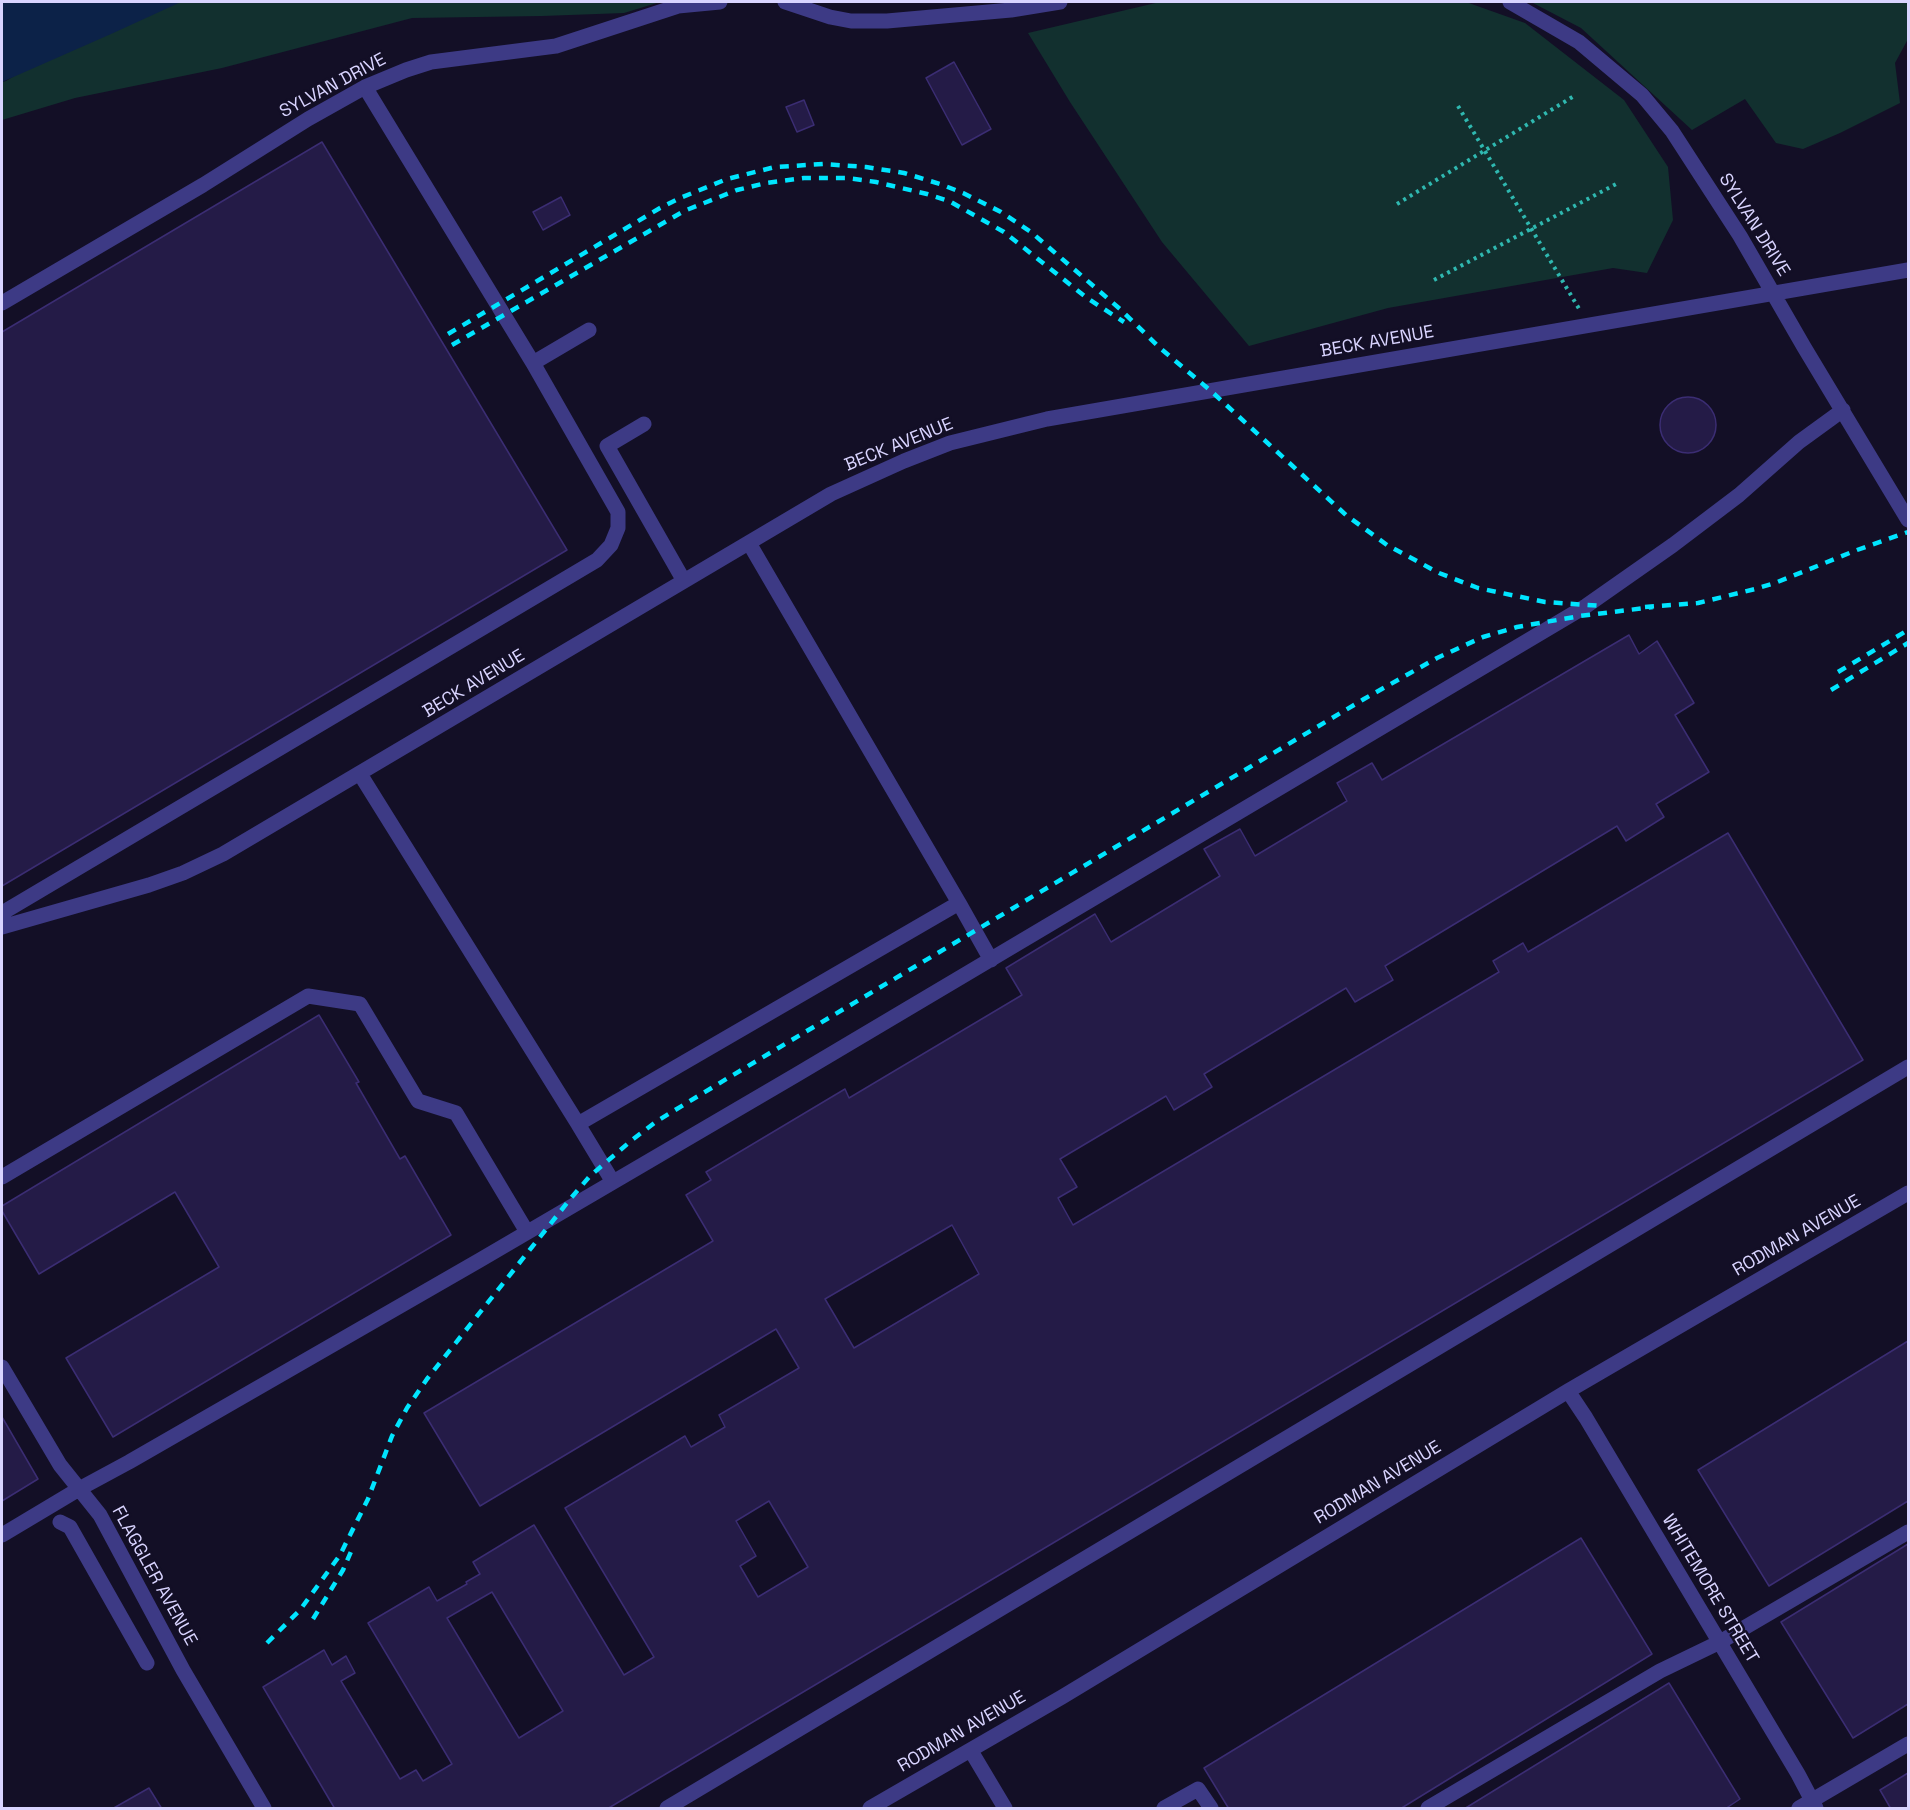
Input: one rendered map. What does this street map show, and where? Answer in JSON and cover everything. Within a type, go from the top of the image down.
[{"type":"street","name":"SYLVAN DRIVE","points":[[2,303],[365,87],[431,62],[555,46],[678,6],[720,2]]},
{"type":"street","points":[[785,2],[830,17],[851,21],[887,21],[1011,10],[1060,2]]},
{"type":"street","name":"SYLVAN DRIVE","points":[[1510,2],[1579,42],[1641,95],[1672,131],[1740,236],[1908,520]]},
{"type":"street","points":[[2,914],[597,560],[611,545],[618,528],[618,512],[534,363],[365,87]]},
{"type":"street","name":"BECK AVENUE","points":[[2,927],[149,885],[183,873],[223,854],[831,494],[950,443],[1059,417],[1908,270]]},
{"type":"street","points":[[534,363],[589,330]]},
{"type":"street","points":[[2,1535],[613,1182],[1586,606],[1739,495],[1799,442],[1843,410]]},
{"type":"street","points":[[644,424],[607,446],[684,581]]},
{"type":"street","points":[[749,543],[991,960]]},
{"type":"street","points":[[360,774],[613,1182]]},
{"type":"street","points":[[578,1124],[959,903]]},
{"type":"street","points":[[2,1177],[308,996],[360,1004],[418,1101],[456,1113],[527,1232]]},
{"type":"street","points":[[667,1809],[1908,1067]]},
{"type":"street","name":"RODMAN AVENUE","points":[[870,1809],[971,1751],[1568,1391],[1908,1193]]},
{"type":"street","name":"FLAGGLER AVENUE","points":[[2,1367],[60,1465],[100,1515],[183,1670],[264,1809]]},
{"type":"street","name":"WHITEMORE STREET","points":[[1568,1391],[1720,1642],[1809,1806]]},
{"type":"street","points":[[60,1522],[70,1527],[147,1663]]},
{"type":"street","points":[[1428,1809],[1660,1671],[1720,1642],[1908,1532]]},
{"type":"street","points":[[1809,1806],[1908,1744]]},
{"type":"street","points":[[971,1751],[1005,1809]]},
{"type":"street","points":[[1164,1809],[1198,1788],[1211,1809]]},
{"type":"path","points":[[1397,204],[1574,96]]},
{"type":"path","points":[[1458,106],[1590,326]]},
{"type":"path","points":[[1434,280],[1618,183]]},
{"type":"green space","points":[[131,2],[660,2],[624,13],[412,18],[222,68],[75,98],[2,120],[2,82]]},
{"type":"green space","points":[[1160,2],[1466,2],[1525,23],[1624,100],[1668,167],[1673,220],[1647,273],[1613,268],[1388,308],[1249,346],[1162,242],[1070,102],[1028,33]]},
{"type":"green space","points":[[1531,2],[1908,2],[1908,39],[1895,63],[1900,103],[1803,149],[1776,143],[1745,99],[1692,130],[1581,28]]},
{"type":"water","points":[[2,2],[181,2],[2,82]]},
{"type":"building","points":[[954,62],[991,129],[962,145],[926,78]]},
{"type":"building","points":[[804,100],[814,125],[797,132],[786,107]]},
{"type":"building","points":[[322,142],[567,550],[2,886],[2,332]]},
{"type":"building","points":[[561,197],[570,215],[543,230],[533,212]]},
{"type":"building","points":[[1688,397],[1703,402],[1711,410],[1716,425],[1711,440],[1703,448],[1688,453],[1673,448],[1665,440],[1660,425],[1665,410],[1673,402]]},
{"type":"building","points":[[1629,635],[1639,654],[1657,641],[1694,703],[1675,715],[1709,772],[1656,804],[1664,817],[1626,841],[1617,826],[1385,966],[1393,980],[1355,1002],[1346,988],[1204,1074],[1212,1087],[1174,1110],[1166,1096],[1060,1159],[1077,1187],[1058,1198],[1073,1225],[1499,972],[1493,961],[1523,943],[1528,952],[1728,833],[1863,1060],[607,1809],[335,1809],[263,1687],[324,1650],[332,1665],[346,1656],[355,1673],[341,1681],[400,1779],[416,1770],[423,1781],[452,1764],[368,1623],[429,1587],[437,1601],[467,1584],[466,1582],[480,1574],[473,1562],[534,1525],[624,1675],[654,1657],[565,1508],[685,1436],[691,1447],[725,1427],[719,1415],[799,1368],[776,1329],[480,1506],[424,1413],[713,1241],[686,1195],[711,1180],[706,1172],[845,1089],[849,1098],[1022,995],[1006,968],[1095,914],[1111,942],[1220,876],[1204,849],[1240,829],[1255,856],[1347,801],[1337,783],[1372,763],[1382,780]],"holes":[[[952,1225],[979,1274],[854,1348],[825,1299]],[[769,1501],[808,1567],[758,1597],[740,1566],[756,1556],[736,1521]],[[492,1592],[563,1711],[519,1738],[447,1618]]]},
{"type":"building","points":[[319,1015],[359,1082],[356,1083],[400,1159],[405,1156],[451,1235],[113,1437],[66,1358],[219,1267],[175,1192],[39,1274],[2,1211],[2,1206]]},
{"type":"building","points":[[1908,1341],[1908,1501],[1769,1586],[1698,1470]]},
{"type":"building","points":[[2,1417],[38,1479],[2,1501]]},
{"type":"building","points":[[1581,1538],[1652,1654],[1400,1809],[1229,1809],[1204,1768]]},
{"type":"building","points":[[1908,1544],[1908,1704],[1853,1738],[1781,1622]]},
{"type":"building","points":[[1669,1683],[1740,1799],[1725,1809],[1464,1809]]},
{"type":"building","points":[[1908,1773],[1908,1809],[1891,1809],[1880,1790]]},
{"type":"building","points":[[149,1788],[162,1809],[112,1809]]},
{"type":"railway","points":[[448,334],[660,208],[727,179],[775,167],[823,164],[904,173],[963,193],[1001,212],[1031,232],[1120,309],[1160,348],[1211,391],[1346,515],[1387,545],[1439,573],[1478,588],[1545,602],[1603,606]]},
{"type":"railway","points":[[452,345],[684,211],[737,190],[804,178],[847,178],[876,182],[949,201],[1004,232],[1087,298],[1124,322]]},
{"type":"railway","points":[[1645,607],[1698,603],[1755,589],[1908,532]]},
{"type":"railway","points":[[267,1643],[300,1610],[340,1555],[368,1499],[392,1436],[407,1408],[427,1379],[590,1176],[657,1121],[1364,699],[1437,658],[1483,637],[1517,627],[1653,607]]},
{"type":"railway","points":[[1838,672],[1908,630]]},
{"type":"railway","points":[[1831,690],[1908,643]]},
{"type":"railway","points":[[313,1619],[343,1570],[353,1547]]}]
